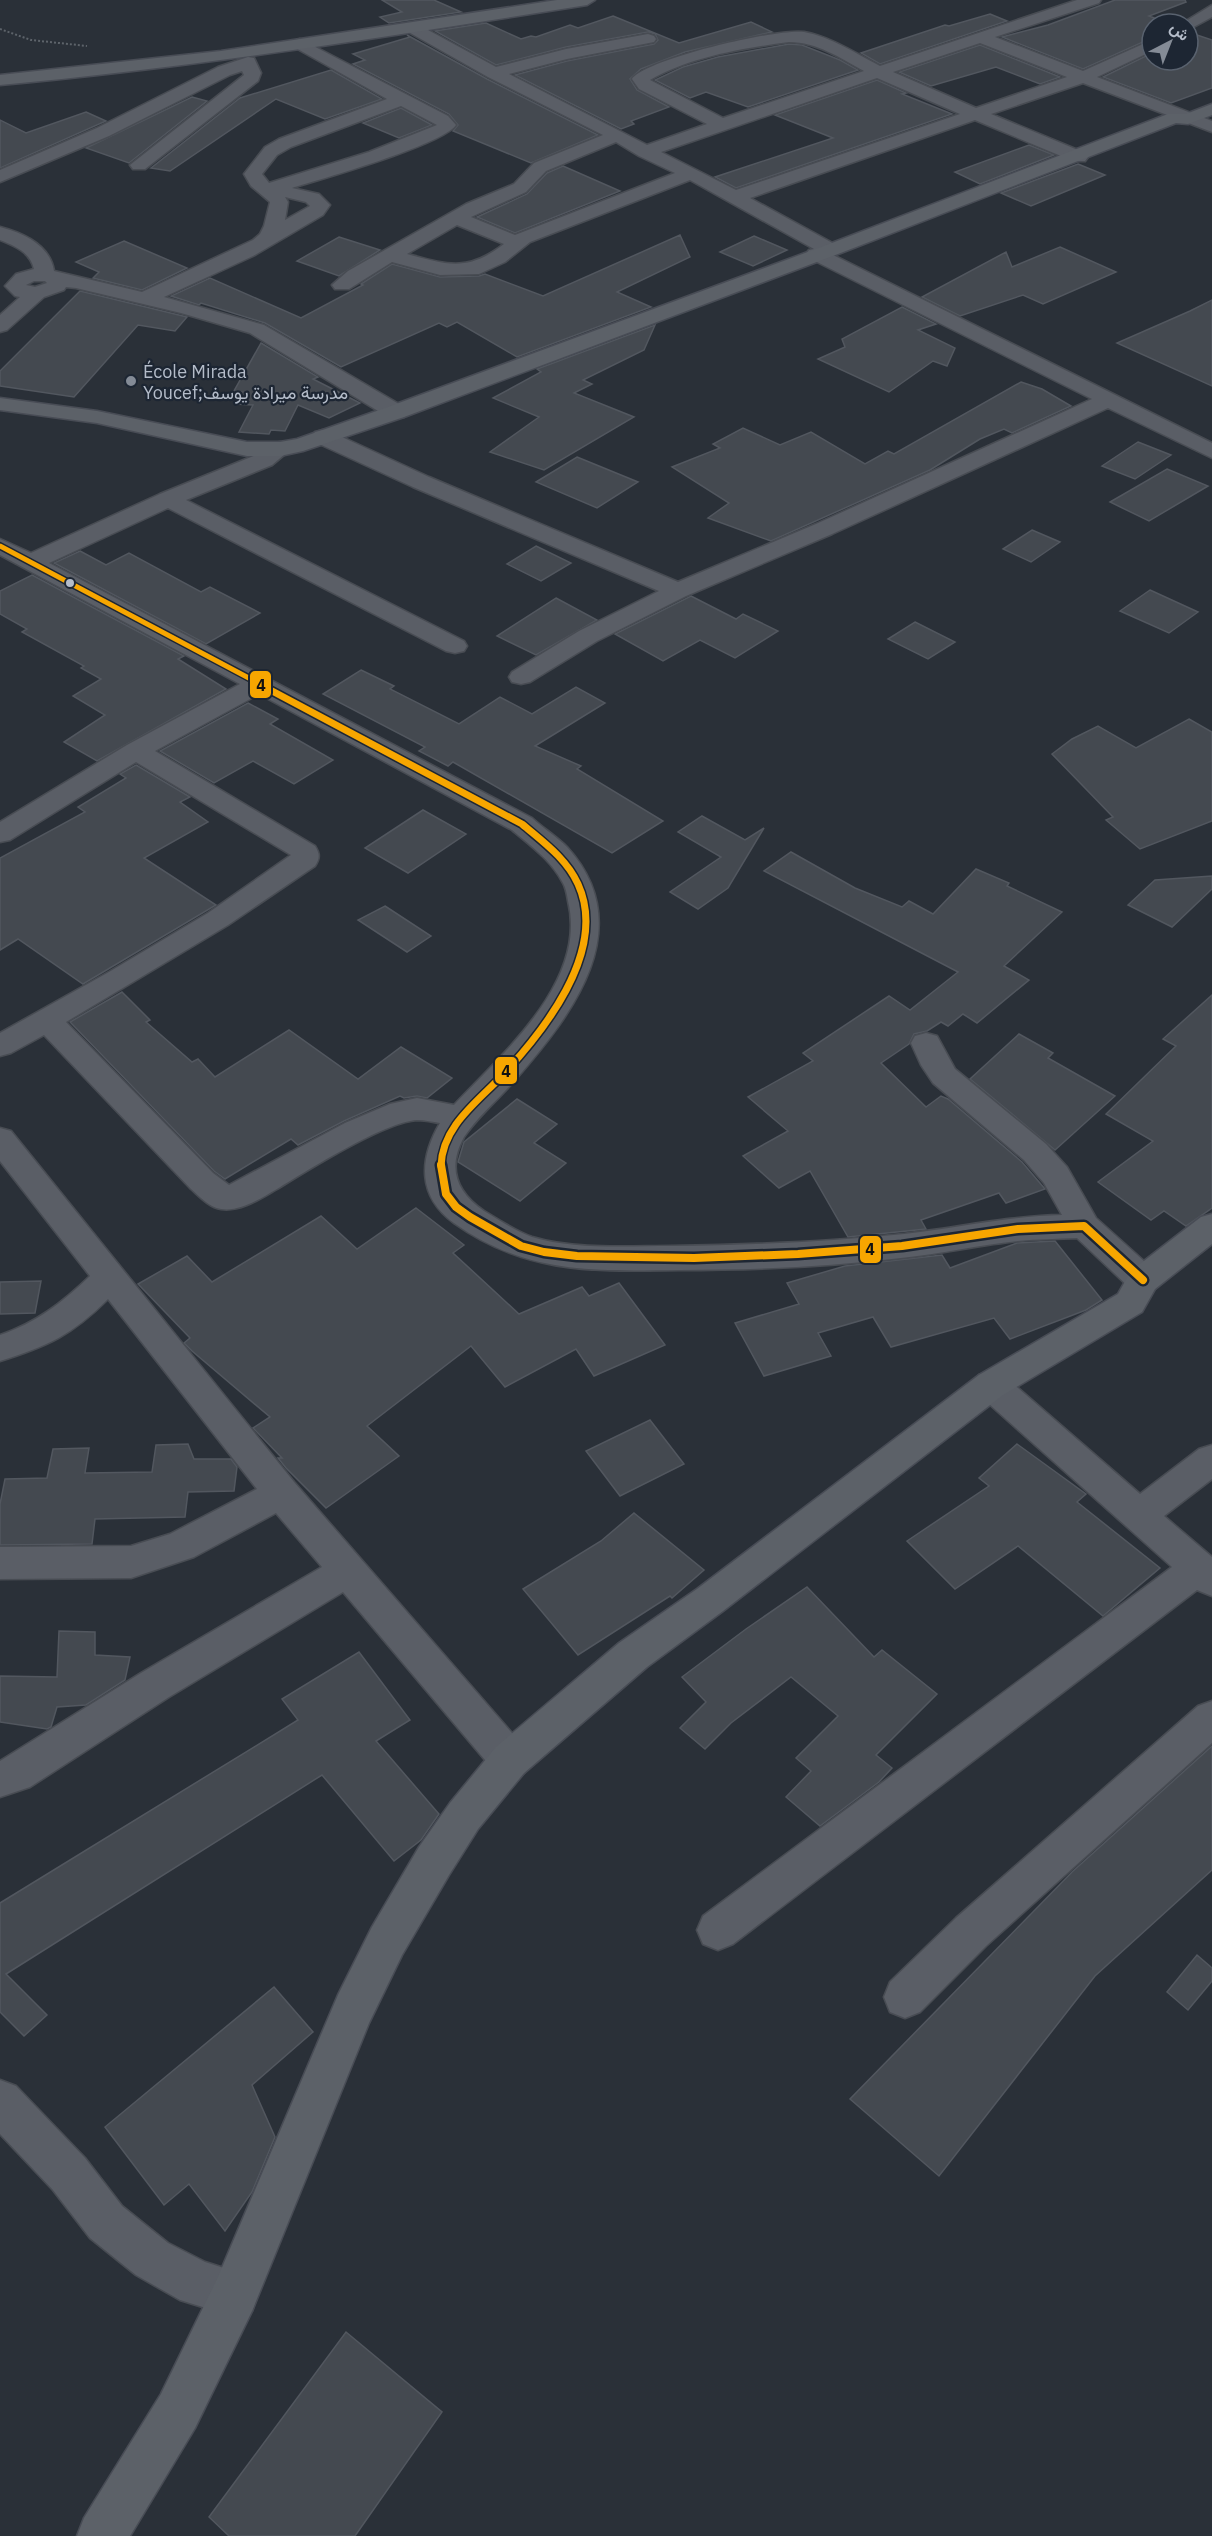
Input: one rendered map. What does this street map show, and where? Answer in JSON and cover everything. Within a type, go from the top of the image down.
[{"type":"main road","points":[[0,80],[147,65],[260,50],[587,0]]},
{"type":"main road","points":[[0,405],[97,417],[247,449],[280,449],[318,439],[396,412],[1079,157],[1178,116],[1212,94]]},
{"type":"main road","points":[[1178,116],[1212,109]]},
{"type":"main road","points":[[200,439],[318,439]]},
{"type":"main road","points":[[102,2536],[178,2411],[235,2294],[353,2010],[387,1941],[434,1861],[464,1816],[510,1760],[633,1655],[710,1600],[991,1385],[1130,1303],[1143,1280],[1212,1226]]},
{"type":"street","points":[[645,152],[720,124],[1093,0]]},
{"type":"street","points":[[411,27],[494,73],[735,197],[823,252],[1108,400],[1212,451]]},
{"type":"street","points":[[720,124],[641,82],[640,79],[648,74],[754,42],[790,36],[802,37],[1079,157]]},
{"type":"street","points":[[980,37],[1178,116],[1212,127]]},
{"type":"street","points":[[494,73],[566,54],[648,39]]},
{"type":"street","points":[[269,189],[375,156],[447,126],[442,120],[300,44]]},
{"type":"street","points":[[0,177],[103,132],[224,71],[246,64],[260,50]]},
{"type":"street","points":[[735,197],[1083,77],[1140,51]]},
{"type":"street","points":[[139,165],[252,76],[246,64]]},
{"type":"street","points":[[145,298],[168,285],[242,253],[316,211],[321,205],[312,198],[269,189],[256,182],[253,174],[271,151],[285,143],[401,100]]},
{"type":"street","points":[[342,285],[456,218],[520,188],[540,167],[617,135]]},
{"type":"street","points":[[390,255],[440,269],[463,271],[490,263],[517,242],[691,173]]},
{"type":"street","points":[[267,238],[279,207],[277,199],[269,189]]},
{"type":"street","points":[[456,218],[517,242]]},
{"type":"street","points":[[0,233],[38,252],[57,286],[37,293],[17,289],[9,279]]},
{"type":"street","points":[[9,279],[29,276],[52,277],[145,298],[257,329],[396,412]]},
{"type":"street","points":[[0,326],[37,293]]},
{"type":"street","points":[[521,677],[588,636],[678,591],[824,529],[1108,400]]},
{"type":"street","points":[[318,439],[678,591]]},
{"type":"street","points":[[31,562],[168,499],[264,460],[280,449]]},
{"type":"street","points":[[168,499],[455,646]]},
{"type":"street","points":[[0,546],[522,824],[550,845],[575,877],[583,896],[586,919],[579,960],[569,986],[554,1014],[534,1040],[462,1118],[447,1137],[442,1151],[440,1164],[444,1192],[454,1206],[494,1233],[513,1243],[548,1252],[605,1257],[704,1258],[791,1254],[935,1242],[1018,1229],[1084,1226]]},
{"type":"street","points":[[0,834],[136,751],[259,684]]},
{"type":"street","points":[[0,1046],[218,919],[302,863],[306,857],[305,852],[292,843],[136,751]]},
{"type":"street","points":[[47,1020],[202,1181],[223,1198],[241,1195],[355,1132],[398,1112],[417,1109],[462,1118]]},
{"type":"street","points":[[926,1043],[944,1076],[1035,1152],[1056,1174],[1084,1226],[1143,1280]]},
{"type":"street","points":[[0,1139],[281,1492],[346,1571],[510,1760]]},
{"type":"street","points":[[0,1348],[36,1336],[65,1317],[110,1277]]},
{"type":"street","points":[[718,1930],[1205,1574],[991,1385]]},
{"type":"street","points":[[1138,1515],[1212,1459]]},
{"type":"street","points":[[0,1563],[131,1562],[181,1546],[281,1492]]},
{"type":"street","points":[[0,1779],[16,1774],[155,1685],[346,1571]]},
{"type":"street","points":[[905,1997],[970,1932],[1212,1718]]},
{"type":"street","points":[[0,2102],[69,2174],[106,2222],[152,2259],[197,2283],[235,2294]]},
{"type":"building","points":[[382,0],[434,0],[461,12],[389,23],[380,17],[402,12]]},
{"type":"building","points":[[1115,0],[1185,0],[1186,2],[1160,12],[1140,12],[1140,43],[1083,69],[1002,37],[1048,25]]},
{"type":"building","points":[[990,14],[1007,21],[880,64],[861,53],[945,25],[949,26]]},
{"type":"building","points":[[613,16],[679,43],[751,22],[772,32],[685,52],[641,69],[630,79],[637,90],[669,107],[631,121],[634,124],[621,129],[515,75],[567,61],[654,44],[658,40],[655,34],[648,32],[566,47],[496,65],[435,31],[486,23],[521,39],[536,37],[570,25],[578,28]]},
{"type":"building","points":[[407,35],[487,79],[598,135],[531,163],[453,131],[458,125],[449,114],[353,64],[365,60],[353,54],[410,37]]},
{"type":"building","points":[[1200,36],[1212,40],[1212,88],[1171,103],[1103,77],[1140,59],[1140,72],[1200,72]]},
{"type":"building","points":[[789,44],[802,45],[858,70],[748,107],[706,92],[690,98],[655,80],[683,67],[718,57]]},
{"type":"building","points":[[980,45],[1060,77],[1040,84],[996,67],[931,86],[899,72]]},
{"type":"building","points":[[331,70],[382,99],[325,119],[276,99],[170,171],[151,168],[240,98]]},
{"type":"building","points":[[877,80],[906,93],[902,94],[952,114],[736,188],[715,177],[833,138],[775,115]]},
{"type":"building","points":[[192,97],[207,101],[129,163],[86,148]]},
{"type":"building","points":[[401,108],[432,125],[399,138],[363,123]]},
{"type":"building","points":[[86,112],[106,121],[0,168],[0,120],[26,133]]},
{"type":"building","points":[[1029,145],[1054,155],[980,184],[955,172]]},
{"type":"building","points":[[1078,164],[1105,175],[1031,206],[1001,193]]},
{"type":"building","points":[[563,166],[620,191],[515,233],[477,217],[527,194],[547,173]]},
{"type":"building","points":[[680,235],[690,257],[617,292],[651,307],[517,357],[457,322],[447,327],[439,323],[341,367],[265,323],[171,296],[210,278],[301,318],[363,285],[361,284],[392,264],[440,277],[485,274],[543,296]]},
{"type":"building","points":[[754,236],[787,250],[753,266],[720,252]]},
{"type":"building","points":[[339,237],[380,250],[339,276],[297,261]]},
{"type":"building","points":[[124,241],[187,268],[142,290],[93,278],[99,272],[76,262]]},
{"type":"building","points":[[1060,247],[1116,272],[1043,304],[1023,295],[960,316],[922,297],[1006,252],[1012,267]]},
{"type":"building","points":[[80,291],[187,317],[175,331],[138,325],[74,397],[0,386],[0,371]]},
{"type":"building","points":[[1212,300],[1212,386],[1117,343],[1190,311]]},
{"type":"building","points":[[902,307],[936,324],[918,330],[955,348],[947,366],[933,361],[889,392],[818,359],[845,347],[842,339]]},
{"type":"building","points":[[655,325],[644,350],[583,380],[592,384],[574,393],[634,417],[544,470],[490,452],[539,417],[493,398],[541,372],[537,369]]},
{"type":"building","points":[[261,343],[318,377],[313,379],[360,403],[329,418],[298,405],[285,431],[271,430],[269,434],[239,432],[253,405],[236,404],[243,392],[234,391]]},
{"type":"building","points":[[1021,382],[1042,389],[1071,406],[1012,433],[1004,429],[980,439],[930,470],[771,541],[708,518],[729,503],[672,467],[720,448],[713,444],[743,428],[780,445],[811,432],[865,464],[888,451],[894,454]]},
{"type":"building","points":[[1138,442],[1171,455],[1135,479],[1102,466]]},
{"type":"building","points":[[577,457],[638,482],[597,508],[536,482]]},
{"type":"building","points":[[1167,469],[1208,486],[1149,521],[1110,502]]},
{"type":"building","points":[[1032,530],[1060,542],[1031,562],[1003,549]]},
{"type":"building","points":[[536,546],[571,563],[541,581],[507,564]]},
{"type":"building","points":[[80,551],[106,565],[129,553],[201,592],[210,587],[260,613],[206,644],[54,563]]},
{"type":"building","points":[[32,575],[184,656],[178,659],[226,689],[97,761],[64,742],[105,715],[73,696],[101,679],[81,668],[84,666],[22,632],[27,629],[0,614],[0,591]]},
{"type":"building","points":[[1150,590],[1198,612],[1169,633],[1120,611]]},
{"type":"building","points":[[691,596],[736,619],[743,614],[778,631],[735,658],[700,640],[663,661],[615,634]]},
{"type":"building","points":[[556,598],[597,620],[536,655],[497,636]]},
{"type":"building","points":[[915,622],[955,642],[928,659],[888,639]]},
{"type":"building","points":[[361,670],[394,686],[390,689],[459,724],[500,697],[532,714],[576,687],[605,703],[535,746],[581,766],[577,769],[663,821],[612,853],[453,762],[448,766],[419,751],[425,747],[323,694]]},
{"type":"building","points":[[248,703],[278,719],[270,724],[333,760],[294,784],[253,761],[214,783],[160,751]]},
{"type":"building","points":[[1189,719],[1212,732],[1212,821],[1140,849],[1106,820],[1113,817],[1052,754],[1072,739],[1098,726],[1136,748]]},
{"type":"building","points":[[136,765],[190,797],[180,802],[208,822],[144,858],[216,905],[83,984],[18,939],[0,950],[0,858],[85,812],[78,807],[126,778],[120,774]]},
{"type":"building","points":[[423,810],[466,834],[408,873],[365,848]]},
{"type":"building","points":[[702,816],[745,840],[764,828],[728,888],[698,909],[670,892],[721,857],[678,832]]},
{"type":"building","points":[[791,852],[855,888],[902,907],[909,901],[933,914],[976,869],[1009,883],[1007,886],[1062,912],[1004,966],[1029,980],[977,1023],[963,1014],[948,1026],[941,1022],[927,1031],[914,1034],[909,1044],[881,1063],[926,1107],[941,1096],[948,1099],[1022,1162],[1045,1189],[1006,1203],[999,1193],[921,1220],[926,1229],[848,1237],[810,1171],[779,1188],[743,1156],[788,1131],[748,1097],[813,1061],[803,1053],[889,996],[910,1010],[958,972],[764,871]]},
{"type":"building","points":[[1212,876],[1212,889],[1172,927],[1128,905],[1155,880]]},
{"type":"building","points":[[385,906],[431,936],[407,952],[358,920]]},
{"type":"building","points":[[122,992],[150,1020],[146,1022],[192,1062],[198,1059],[215,1077],[289,1030],[358,1079],[401,1047],[452,1078],[427,1098],[400,1096],[298,1145],[291,1139],[225,1179],[214,1171],[70,1022]]},
{"type":"building","points":[[1212,995],[1212,1208],[1186,1226],[1164,1211],[1151,1220],[1098,1182],[1153,1141],[1106,1114],[1176,1046],[1163,1039]]},
{"type":"building","points":[[1019,1034],[1053,1053],[1048,1058],[1115,1096],[1055,1150],[970,1079]]},
{"type":"building","points":[[517,1099],[557,1124],[534,1143],[566,1163],[520,1201],[458,1162],[464,1142]]},
{"type":"building","points":[[416,1208],[464,1245],[453,1253],[519,1314],[582,1287],[589,1296],[619,1283],[665,1345],[594,1376],[576,1349],[505,1387],[471,1346],[367,1426],[399,1456],[326,1508],[286,1468],[278,1458],[282,1458],[253,1428],[270,1417],[184,1343],[190,1338],[138,1284],[187,1256],[212,1282],[321,1216],[357,1249]]},
{"type":"building","points":[[1055,1241],[1102,1300],[1086,1310],[1010,1339],[994,1318],[891,1347],[873,1317],[818,1333],[831,1356],[764,1376],[735,1323],[799,1304],[787,1283],[845,1266],[942,1255],[950,1268],[1017,1243]]},
{"type":"building","points":[[41,1281],[35,1313],[0,1314],[0,1282]]},
{"type":"building","points":[[650,1420],[684,1464],[620,1496],[586,1451]]},
{"type":"building","points":[[188,1444],[194,1459],[231,1459],[237,1467],[234,1491],[188,1492],[185,1517],[95,1519],[92,1544],[0,1545],[0,1504],[5,1479],[47,1478],[53,1449],[89,1448],[85,1473],[152,1472],[156,1445]]},
{"type":"building","points":[[1017,1444],[1086,1494],[1077,1502],[1160,1568],[1103,1616],[1018,1546],[955,1589],[907,1541],[989,1486],[979,1478]]},
{"type":"building","points":[[634,1513],[704,1570],[672,1598],[670,1596],[578,1655],[523,1589],[601,1541]]},
{"type":"building","points":[[807,1587],[874,1657],[882,1650],[937,1694],[876,1755],[892,1768],[879,1782],[820,1826],[786,1797],[811,1771],[796,1758],[838,1716],[791,1677],[731,1723],[705,1749],[680,1728],[706,1702],[682,1677]]},
{"type":"building","points":[[59,1631],[95,1632],[95,1655],[130,1657],[125,1680],[86,1705],[57,1707],[51,1727],[47,1729],[0,1722],[0,1676],[57,1677]]},
{"type":"building","points":[[359,1652],[410,1720],[376,1741],[439,1814],[421,1840],[394,1861],[322,1775],[6,1974],[47,2015],[24,2036],[0,2012],[0,1903],[298,1720],[282,1699]]},
{"type":"building","points":[[1212,1746],[1212,1870],[1095,1976],[939,2176],[850,2099],[1072,1872]]},
{"type":"building","points":[[1197,1955],[1212,1968],[1212,1981],[1188,2010],[1167,1992]]},
{"type":"building","points":[[274,1987],[313,2032],[252,2085],[275,2137],[252,2192],[225,2231],[189,2184],[164,2205],[105,2127]]},
{"type":"building","points":[[346,2332],[442,2412],[355,2536],[229,2536],[209,2517]]},
{"type":"transit line","name":"4","points":[[0,546],[522,824],[557,854],[578,884],[586,916],[583,948],[572,980],[553,1012],[530,1043],[457,1122],[442,1153],[442,1183],[446,1194],[456,1207],[480,1224],[514,1243],[544,1252],[594,1257],[660,1258],[833,1252],[936,1242],[1018,1229],[1084,1226],[1143,1280]]},
{"type":"place","name":"École Mirada Youcef;مدرسة ميرادة يوسف","points":[[131,381]]}]
